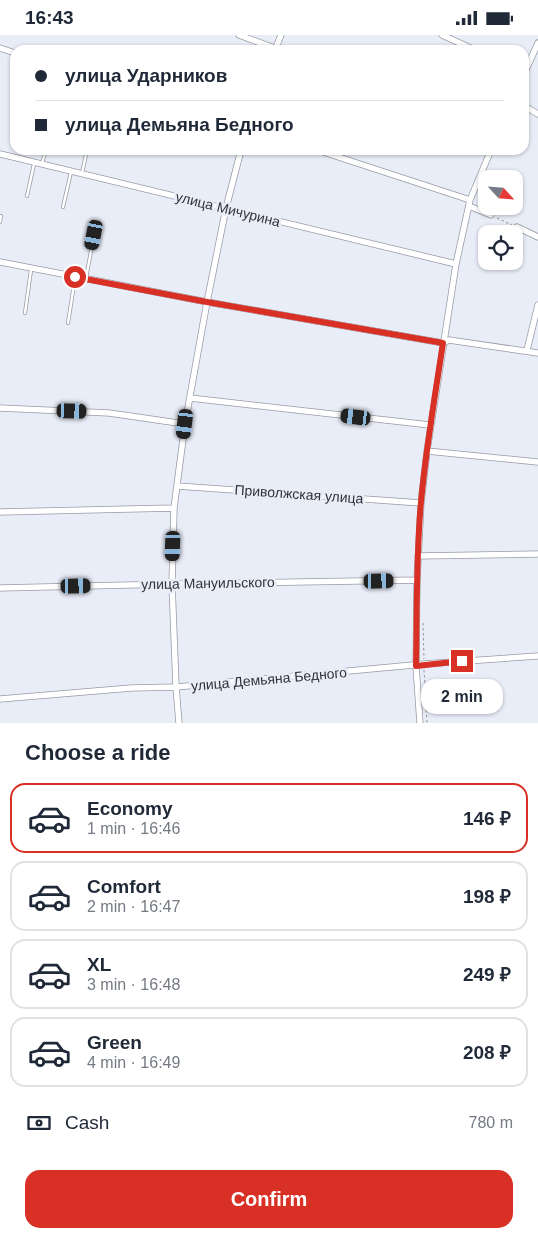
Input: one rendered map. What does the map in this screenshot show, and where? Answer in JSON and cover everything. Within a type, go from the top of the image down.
[{"type":"street","points":[[239,35],[266,45]]},
{"type":"street","points":[[442,35],[464,45]]},
{"type":"street","points":[[529,62],[538,43]]},
{"type":"street","name":"улица Мичурина","points":[[0,154],[456,264]]},
{"type":"street","points":[[178,723],[172,583],[174,508],[185,424],[207,302],[226,208],[240,155]]},
{"type":"street","points":[[331,155],[469,203],[478,208]]},
{"type":"street","points":[[420,723],[416,666],[417,580],[426,451],[456,264],[469,203],[488,155]]},
{"type":"street","points":[[523,230],[538,237]]},
{"type":"street","points":[[0,262],[207,302],[443,343],[449,340],[538,353]]},
{"type":"street","points":[[527,350],[538,305]]},
{"type":"street","points":[[190,398],[430,425]]},
{"type":"street","points":[[0,408],[108,413],[185,424]]},
{"type":"street","points":[[426,451],[538,462]]},
{"type":"street","name":"Приволжская улица","points":[[177,485],[421,503]]},
{"type":"street","points":[[0,512],[174,508]]},
{"type":"street","points":[[418,556],[538,554]]},
{"type":"street","name":"улица Мануильского","points":[[0,587],[417,580]]},
{"type":"street","name":"улица Демьяна Бедного","points":[[0,699],[131,688],[176,687],[424,664],[538,656]]},
{"type":"lane","points":[[42,164],[45,155]]},
{"type":"lane","points":[[82,174],[86,155]]},
{"type":"lane","points":[[27,195],[35,162]]},
{"type":"lane","points":[[63,207],[71,171]]},
{"type":"lane","points":[[0,222],[1,216]]},
{"type":"lane","points":[[86,279],[94,235]]},
{"type":"lane","points":[[25,313],[32,268]]},
{"type":"lane","points":[[68,323],[75,277]]},
{"type":"path","points":[[491,215],[513,225]]},
{"type":"path","points":[[423,615],[427,723]]},
{"type":"route","points":[[75,277],[443,343],[426,451],[421,503],[417,580],[416,666],[462,661]]}]
